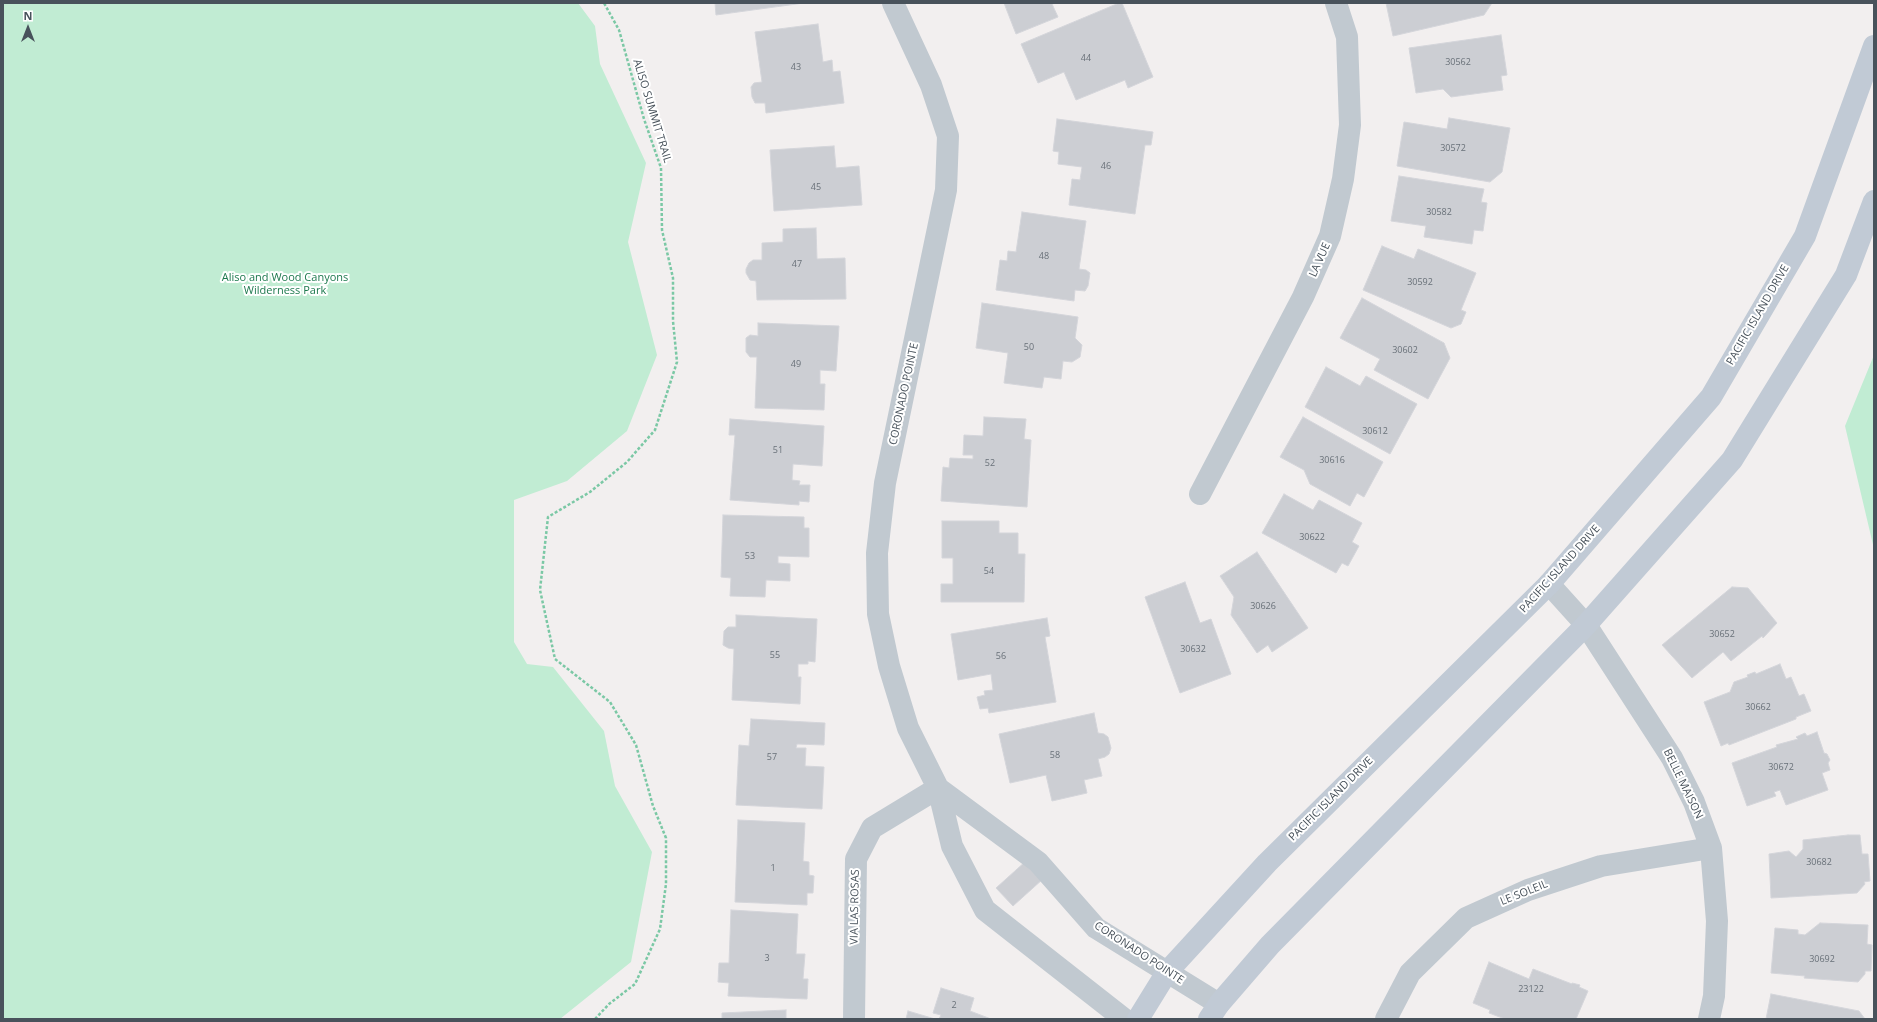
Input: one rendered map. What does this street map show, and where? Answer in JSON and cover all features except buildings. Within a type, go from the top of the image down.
[{"type":"main road","name":"PACIFIC ISLAND DRIVE","points":[[1138,1019],[1167,972],[1267,863],[1549,584],[1711,397],[1805,236],[1874,46]]},
{"type":"main road","points":[[1214,1011],[1270,945],[1586,624],[1732,460],[1846,275],[1874,201]]},
{"type":"street","name":"CORONADO POINTE","points":[[893,3],[930,85],[948,136],[946,190],[885,483],[877,553],[878,614],[889,666],[908,728],[938,788],[952,846],[985,910],[1124,1019]]},
{"type":"street","name":"LA VUE","points":[[1200,494],[1303,297],[1330,236],[1343,178],[1350,125],[1347,37],[1336,3]]},
{"type":"street","name":"BELLE MAISON","points":[[1549,584],[1586,624],[1672,758],[1694,802],[1711,848],[1717,921],[1714,996],[1709,1019]]},
{"type":"street","name":"CORONADO POINTE","points":[[938,788],[1038,862],[1096,928],[1167,972],[1214,1011]]},
{"type":"street","name":"VIA LAS ROSAS","points":[[854,1019],[856,859],[872,828],[938,788]]},
{"type":"street","name":"LE SOLEIL","points":[[1386,1019],[1410,973],[1466,918],[1528,890],[1601,866],[1711,848]]},
{"type":"path","name":"ALISO SUMMIT TRAIL","points":[[595,1019],[609,1004],[635,984],[660,929],[666,884],[666,838],[653,806],[636,746],[610,702],[555,659],[540,590],[548,517],[590,492],[627,462],[655,430],[677,362],[673,321],[673,278],[662,230],[661,168],[644,118],[619,30],[604,3]]},
{"type":"green space","name":"Aliso and Wood Canyons Wilderness Park","points":[[3,3],[578,3],[595,26],[600,64],[646,163],[628,242],[657,355],[627,431],[567,481],[514,500],[514,642],[527,664],[553,667],[604,731],[615,786],[652,852],[631,962],[560,1019],[3,1019]]},
{"type":"green space","points":[[1874,355],[1874,549],[1845,426]]}]
